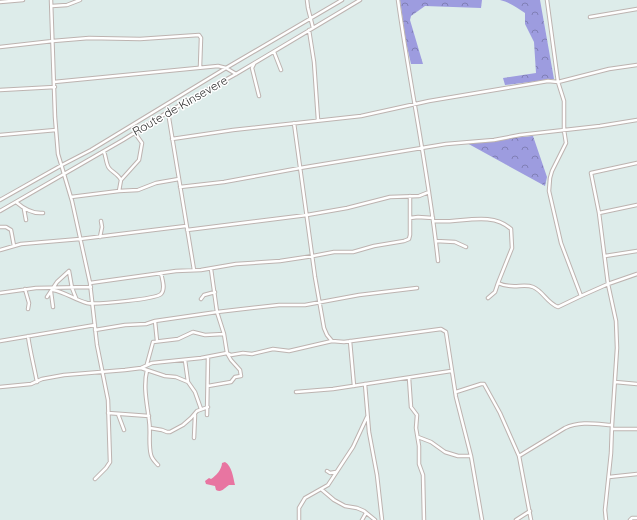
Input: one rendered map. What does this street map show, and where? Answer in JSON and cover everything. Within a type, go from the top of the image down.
[{"type":"street","points":[[0,2],[23,0]]},
{"type":"street","points":[[51,0],[58,154],[71,197],[91,287],[95,330],[108,400],[110,462],[95,479]]},
{"type":"street","points":[[52,6],[67,5],[80,0]]},
{"type":"street","points":[[307,0],[313,28]]},
{"type":"street","points":[[0,200],[91,150],[342,0]]},
{"type":"street","name":"Route de Kinsevere","points":[[0,211],[135,133],[168,112],[274,52],[360,0]]},
{"type":"street","points":[[398,0],[406,59],[434,219],[438,261]]},
{"type":"street","points":[[546,0],[558,82],[564,100],[564,130],[566,143],[552,171],[549,191],[561,243],[581,296]]},
{"type":"street","points":[[590,17],[637,10]]},
{"type":"street","points":[[309,30],[314,62],[318,120]]},
{"type":"street","points":[[0,47],[53,40],[89,38],[140,39],[199,35],[201,38],[200,67]]},
{"type":"street","points":[[274,52],[280,70]]},
{"type":"street","points":[[254,63],[252,68],[259,96]]},
{"type":"street","points":[[172,139],[233,130],[361,116],[415,104],[503,88],[548,81],[558,82],[610,69],[637,65]]},
{"type":"street","points":[[54,82],[218,66],[226,68],[236,74]]},
{"type":"street","points":[[0,90],[55,87]]},
{"type":"street","points":[[168,112],[194,270]]},
{"type":"street","points":[[180,187],[224,182],[446,144],[494,140],[520,135],[637,120]]},
{"type":"street","points":[[294,124],[315,277],[324,328],[332,341]]},
{"type":"street","points":[[0,135],[56,130]]},
{"type":"street","points":[[119,191],[121,180],[140,158],[142,145],[135,133]]},
{"type":"street","points":[[102,152],[105,154],[109,167],[121,180]]},
{"type":"street","points":[[606,520],[605,510],[611,453],[617,348],[616,326],[608,284],[606,256],[591,173],[637,163]]},
{"type":"street","points":[[71,197],[138,190],[156,183],[179,179]]},
{"type":"street","points":[[187,230],[307,215],[347,208],[390,197],[422,196],[429,192]]},
{"type":"street","points":[[90,283],[161,273],[211,269],[236,264],[280,261],[334,252],[353,252],[374,246],[404,242],[409,239],[410,235],[410,196]]},
{"type":"street","points":[[16,202],[24,208],[36,213],[43,213]]},
{"type":"street","points":[[599,213],[637,205]]},
{"type":"street","points":[[24,208],[26,220]]},
{"type":"street","points":[[410,218],[484,218],[507,226],[511,229],[512,248],[494,292],[488,298]]},
{"type":"street","points":[[100,237],[102,227],[101,221]]},
{"type":"street","points":[[0,250],[14,246],[186,226]]},
{"type":"street","points":[[0,227],[6,227],[11,230],[14,246]]},
{"type":"street","points":[[436,241],[455,242],[466,247]]},
{"type":"street","points":[[606,256],[637,251]]},
{"type":"street","points":[[208,386],[231,382],[235,377],[241,376],[240,370],[227,353],[224,334],[217,312],[211,269]]},
{"type":"street","points":[[47,297],[59,280],[68,271],[76,298]]},
{"type":"street","points":[[0,293],[25,289],[61,291],[83,302],[93,304],[149,298],[160,295],[163,290],[164,287],[161,273]]},
{"type":"street","points":[[498,283],[509,287],[531,286],[558,307],[608,284],[637,274]]},
{"type":"street","points":[[52,290],[91,287]]},
{"type":"street","points":[[95,330],[125,325],[146,324],[155,321],[217,312],[279,305],[295,306],[385,291],[417,288]]},
{"type":"street","points":[[25,289],[28,309]]},
{"type":"street","points":[[52,290],[53,307]]},
{"type":"street","points":[[201,299],[206,294],[215,292]]},
{"type":"street","points":[[155,321],[157,341]]},
{"type":"street","points":[[0,341],[95,325]]},
{"type":"street","points":[[141,368],[147,364],[208,358],[227,353],[231,355],[236,353],[252,354],[273,349],[289,351],[332,341],[344,342],[443,329],[446,332],[456,397],[471,456],[482,520]]},
{"type":"street","points":[[147,364],[151,343],[178,339],[194,332],[205,335],[224,334]]},
{"type":"street","points":[[28,336],[37,382]]},
{"type":"street","points":[[350,341],[354,386]]},
{"type":"street","points":[[207,415],[208,358]]},
{"type":"street","points":[[185,360],[188,382],[195,392],[201,409]]},
{"type":"street","points":[[0,387],[31,384],[50,377],[141,368],[165,376],[176,377],[188,382]]},
{"type":"street","points":[[147,370],[145,389],[149,416],[151,455],[158,465]]},
{"type":"street","points":[[296,392],[354,386],[451,370]]},
{"type":"street","points":[[409,378],[411,407],[417,416],[416,428],[418,437],[419,464],[424,491],[424,520]]},
{"type":"street","points":[[615,382],[637,384]]},
{"type":"street","points":[[365,384],[369,432],[377,475],[382,520]]},
{"type":"street","points":[[456,392],[484,384],[500,412],[519,456],[532,520]]},
{"type":"street","points":[[150,428],[170,432],[183,425],[197,411],[208,408]]},
{"type":"street","points":[[108,413],[149,416]]},
{"type":"street","points":[[118,414],[124,430]]},
{"type":"street","points":[[194,438],[195,414]]},
{"type":"street","points":[[298,519],[300,508],[305,498],[328,485],[345,460],[353,447],[367,415]]},
{"type":"street","points":[[519,456],[573,424],[582,423],[612,425]]},
{"type":"street","points":[[612,429],[637,429]]},
{"type":"street","points":[[418,437],[431,442],[445,452],[458,456],[471,456]]},
{"type":"street","points":[[327,471],[330,473],[336,472]]},
{"type":"street","points":[[609,477],[637,474]]},
{"type":"street","points":[[321,489],[334,500],[345,506],[357,508],[366,512],[375,520]]},
{"type":"street","points":[[516,520],[530,511]]},
{"type":"street","points":[[362,520],[366,512]]},
{"type":"street","points":[[630,520],[632,518],[637,518]]},
{"type":"green space","points":[[400,0],[482,0],[481,8],[425,6],[411,16],[410,20],[423,64],[411,64],[406,42]]},
{"type":"green space","points":[[500,0],[540,0],[554,79],[505,85],[503,78],[536,73],[534,42],[525,24],[525,13]]},
{"type":"green space","points":[[533,136],[547,177],[545,186],[465,142]]},
{"type":"shaded area","points":[[225,462],[231,469],[235,485],[229,485],[221,491],[218,491],[216,490],[215,486],[206,484],[205,481],[215,476],[220,470],[222,463]]}]
